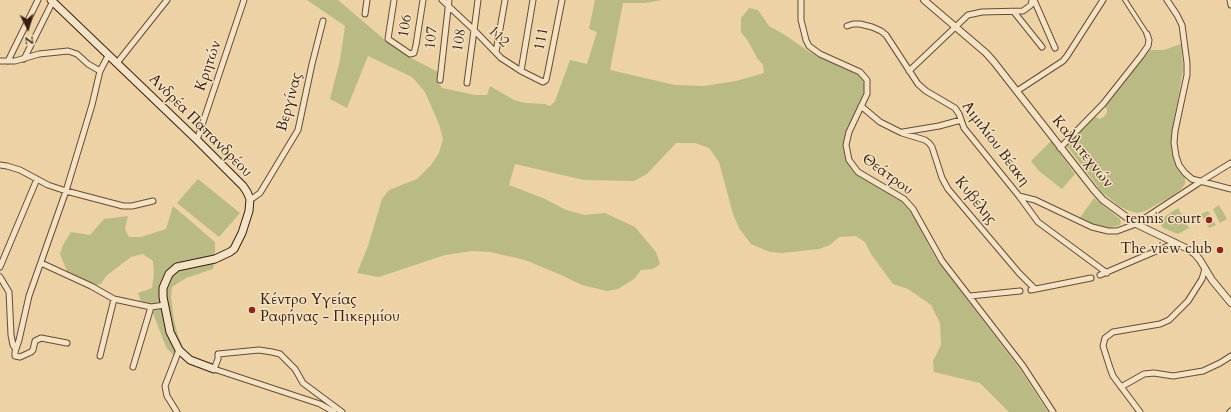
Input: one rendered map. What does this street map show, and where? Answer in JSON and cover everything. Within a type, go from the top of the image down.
[{"type":"main road","name":"Ανδρέα Παπανδρέου","points":[[52,1],[197,140],[243,186],[250,199],[246,222],[234,249],[215,259],[183,265],[172,271],[165,280],[163,297],[170,332],[178,350]]},
{"type":"main road","points":[[178,350],[190,360],[214,369]]},
{"type":"street","points":[[8,61],[38,0]]},
{"type":"street","points":[[118,63],[167,0]]},
{"type":"street","name":"Κρητών","points":[[197,140],[244,0]]},
{"type":"street","points":[[365,14],[367,0]]},
{"type":"street","name":"106","points":[[394,0],[388,39],[410,54],[414,53],[416,45],[423,0]]},
{"type":"street","name":"112","points":[[442,0],[448,3],[501,58],[520,71],[541,82],[544,82]]},
{"type":"street","name":"108","points":[[467,84],[478,0]]},
{"type":"street","points":[[496,52],[505,0]]},
{"type":"street","points":[[520,71],[533,0]]},
{"type":"street","name":"111","points":[[544,82],[548,72],[562,0]]},
{"type":"street","name":"Θεάτρου","points":[[801,0],[801,20],[809,46],[820,54],[860,72],[867,80],[867,94],[849,132],[846,145],[849,160],[858,172],[904,199],[913,209],[936,252],[1023,366],[1053,412]]},
{"type":"street","name":"Καλλιτεχνών","points":[[924,0],[986,53],[1060,148],[1103,200],[1136,224],[1188,249],[1195,254],[1205,270],[1231,303]]},
{"type":"street","points":[[909,71],[968,15],[982,12],[1023,12],[1028,9],[1033,0]]},
{"type":"street","points":[[1033,0],[1055,48]]},
{"type":"street","points":[[1017,91],[1063,61],[1103,0]]},
{"type":"street","points":[[1060,148],[1113,92],[1148,46],[1149,40],[1147,34],[1125,0]]},
{"type":"street","points":[[1167,0],[1182,25],[1187,62],[1175,130],[1174,143],[1179,165],[1192,179],[1231,189]]},
{"type":"street","points":[[1230,0],[1231,6]]},
{"type":"street","points":[[24,59],[52,1]]},
{"type":"street","name":"107","points":[[440,80],[448,3]]},
{"type":"street","points":[[1014,12],[1042,47]]},
{"type":"street","name":"Βεργίνας","points":[[250,199],[260,193],[298,130],[322,21]]},
{"type":"street","name":"Αιμιλίου Βέακη","points":[[846,26],[860,24],[872,27],[886,35],[918,84],[926,91],[955,108],[970,135],[1042,226],[1107,273]]},
{"type":"street","points":[[0,61],[24,59],[39,54],[68,51],[77,54],[88,64],[100,71]]},
{"type":"street","points":[[15,348],[19,340],[29,296],[66,191],[92,105],[100,71],[108,56]]},
{"type":"street","name":"Κυβέλης","points":[[861,106],[880,122],[902,133],[925,140],[929,143],[932,147],[942,178],[948,189],[1033,290],[1091,278]]},
{"type":"street","points":[[902,133],[961,120]]},
{"type":"street","points":[[1019,196],[1035,200],[1092,227],[1108,231],[1117,231],[1136,224],[1231,163]]},
{"type":"street","points":[[0,165],[20,170],[48,185],[66,191],[127,206],[152,201]]},
{"type":"street","points":[[0,267],[37,179]]},
{"type":"street","points":[[1100,275],[1175,243]]},
{"type":"street","points":[[41,263],[114,298],[151,307],[165,305]]},
{"type":"street","points":[[1140,412],[1113,376],[1103,346],[1105,338],[1113,332],[1160,324],[1169,320],[1188,301],[1197,289],[1205,270]]},
{"type":"street","points":[[0,277],[8,292],[11,335],[15,348],[15,356],[20,357],[31,352],[36,341],[41,338],[67,343]]},
{"type":"street","points":[[970,296],[1020,291]]},
{"type":"street","points":[[100,356],[114,298]]},
{"type":"street","points":[[133,367],[151,307]]},
{"type":"street","points":[[177,412],[167,396],[165,386],[178,350]]},
{"type":"street","points":[[334,412],[320,404],[214,369],[218,359],[218,354],[259,350],[280,354],[296,369],[303,383],[342,412]]},
{"type":"street","points":[[1121,387],[1144,374],[1154,373],[1173,376],[1203,371],[1231,356]]},
{"type":"green space","points":[[307,0],[338,0],[385,40],[411,58],[438,72],[437,81],[442,88],[475,95],[487,95],[490,86],[514,100],[550,106],[555,101],[570,60],[587,64],[597,32],[589,29],[595,0],[662,0],[645,3],[623,3],[610,70],[675,85],[704,86],[736,81],[764,73],[763,65],[741,32],[741,18],[749,8],[758,10],[769,26],[808,51],[858,75],[863,80],[865,87],[864,93],[848,129],[843,145],[846,160],[857,174],[902,201],[916,219],[937,260],[1020,369],[1048,412],[1009,412],[980,383],[934,372],[933,361],[941,345],[940,323],[931,305],[908,289],[893,284],[871,254],[865,242],[856,236],[839,237],[830,245],[819,249],[782,253],[770,252],[751,244],[739,228],[733,214],[719,162],[709,148],[695,143],[676,143],[647,174],[634,181],[584,180],[515,164],[509,185],[545,199],[566,210],[585,215],[605,213],[635,227],[656,252],[660,264],[653,269],[641,270],[634,279],[618,289],[607,291],[582,285],[525,260],[490,252],[472,251],[445,255],[379,277],[357,273],[368,246],[382,199],[389,190],[417,179],[431,165],[439,153],[443,139],[439,124],[425,92],[412,77],[368,56],[347,108],[330,99],[340,60],[345,26]]},
{"type":"green space","points":[[1181,44],[1183,69],[1171,140],[1175,163],[1185,178],[1185,184],[1172,196],[1145,211],[1137,213],[1119,206],[1101,191],[1067,146],[1094,116],[1100,119],[1105,116],[1107,109],[1104,106],[1149,50],[1164,50]]},
{"type":"green space","points":[[1051,141],[1075,174],[1062,189],[1039,171],[1031,161]]},
{"type":"green space","points":[[198,179],[240,213],[219,237],[177,203]]},
{"type":"green space","points":[[1094,198],[1120,219],[1120,225],[1109,228],[1079,219]]},
{"type":"green space","name":"tennis court","points":[[1219,205],[1227,219],[1220,223],[1213,209]]},
{"type":"green space","points":[[173,206],[215,242],[215,259],[213,269],[186,278],[172,287],[171,297],[174,320],[178,336],[183,347],[174,356],[166,347],[151,308],[142,305],[138,293],[152,288],[154,274],[153,261],[143,254],[131,257],[106,276],[101,284],[91,286],[69,276],[60,254],[63,245],[71,232],[90,235],[104,219],[128,216],[125,229],[129,237],[141,237],[166,229]]},
{"type":"green space","points":[[1178,208],[1189,228],[1178,234],[1163,228],[1160,223],[1161,219]]},
{"type":"green space","name":"tennis court","points":[[1208,211],[1216,225],[1209,228],[1201,214]]},
{"type":"place","name":"tennis court","points":[[1209,220]]},
{"type":"place","name":"The view club","points":[[1220,250]]},
{"type":"place","name":"Κέντρο Υγείας Ραφήνας - Πικερμίου","points":[[252,310]]}]
